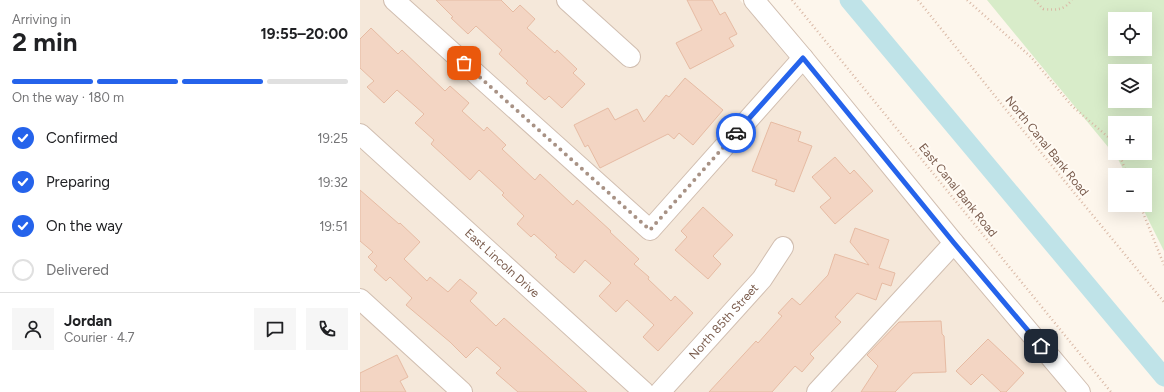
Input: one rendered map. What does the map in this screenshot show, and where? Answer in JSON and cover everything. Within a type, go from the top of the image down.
[{"type":"street","points":[[394,0],[650,230],[803,58]]},
{"type":"street","points":[[567,0],[630,57]]},
{"type":"street","points":[[754,0],[954,243],[1080,392]]},
{"type":"street","name":"East Lincoln Drive","points":[[360,134],[644,392]]},
{"type":"street","points":[[817,392],[954,243]]},
{"type":"street","name":"North 85th Street","points":[[660,392],[762,279],[783,247]]},
{"type":"street","points":[[360,299],[462,392]]},
{"type":"path","name":"East Canal Bank Road","points":[[792,0],[1111,392]]},
{"type":"path","name":"North Canal Bank Road","points":[[918,0],[1164,302]]},
{"type":"path","points":[[967,0],[1031,57],[1072,106],[1108,137]]},
{"type":"path","points":[[1035,0],[1043,9],[1057,10],[1068,5],[1072,0]]},
{"type":"path","points":[[1143,212],[1164,265]]},
{"type":"shaded area","points":[[360,0],[740,0],[1068,392],[360,392]]},
{"type":"green space","points":[[987,0],[1164,0],[1164,251],[1144,212],[1152,212],[1152,168],[1122,168],[1118,160],[1152,160],[1152,116],[1108,116],[1108,147]]},
{"type":"building","points":[[436,0],[501,0],[513,12],[520,5],[535,19],[527,28],[555,53],[557,50],[577,69],[573,73],[585,84],[562,108],[549,96],[545,100],[526,83],[528,81],[499,54],[502,50],[476,26],[468,34],[451,18],[453,17]]},
{"type":"building","points":[[687,0],[712,0],[720,15],[725,12],[737,34],[729,38],[734,46],[690,69],[676,43],[702,30]]},
{"type":"building","points":[[371,28],[398,54],[402,50],[445,91],[450,86],[469,103],[462,111],[484,131],[487,127],[506,145],[502,149],[535,180],[540,174],[573,205],[577,200],[639,259],[634,264],[649,277],[648,279],[671,301],[675,296],[693,313],[658,351],[643,337],[654,325],[627,300],[616,312],[599,296],[611,283],[585,260],[574,273],[555,257],[557,255],[534,234],[531,237],[517,224],[524,216],[502,195],[504,193],[479,170],[470,180],[431,144],[434,140],[415,123],[424,114],[397,90],[384,103],[367,87],[374,81],[360,68],[360,39]]},
{"type":"building","points":[[685,78],[723,110],[693,145],[679,133],[674,139],[668,134],[600,168],[588,145],[585,147],[574,125],[608,108],[615,120],[637,109],[644,122],[666,95],[669,97]]},
{"type":"building","points":[[771,122],[801,132],[798,141],[812,146],[794,192],[775,185],[777,180],[752,171]]},
{"type":"building","points":[[835,157],[850,174],[854,170],[873,191],[835,224],[820,207],[831,198],[812,177]]},
{"type":"building","points":[[360,190],[399,224],[400,223],[420,242],[404,259],[427,281],[430,277],[448,292],[460,279],[477,293],[470,301],[496,326],[504,318],[587,392],[518,392],[496,373],[501,368],[477,347],[466,358],[450,342],[406,305],[412,298],[390,277],[386,281],[374,270],[377,266],[368,257],[373,252],[360,241]]},
{"type":"building","points":[[703,207],[733,235],[713,256],[721,264],[708,279],[675,250],[687,237],[681,231]]},
{"type":"building","points":[[855,228],[889,240],[879,268],[895,273],[891,286],[882,283],[876,300],[857,293],[835,317],[841,322],[810,354],[814,358],[802,372],[795,366],[772,392],[709,392],[756,341],[758,343],[782,316],[778,313],[792,298],[800,305],[828,275],[835,254],[869,265],[850,242]]},
{"type":"building","points":[[941,321],[942,334],[944,336],[946,372],[913,373],[895,392],[861,392],[878,366],[867,355],[899,322]]},
{"type":"building","points":[[988,339],[1024,373],[1006,392],[1001,392],[982,374],[971,385],[956,371]]},
{"type":"building","points":[[397,355],[408,377],[400,381],[406,392],[360,392],[360,373]]},
{"type":"waterway","points":[[849,0],[1164,377]]},
{"type":"way so far","points":[[464,63],[650,230],[736,133]]},
{"type":"route","points":[[736,133],[803,58],[954,243],[1041,346]]}]
